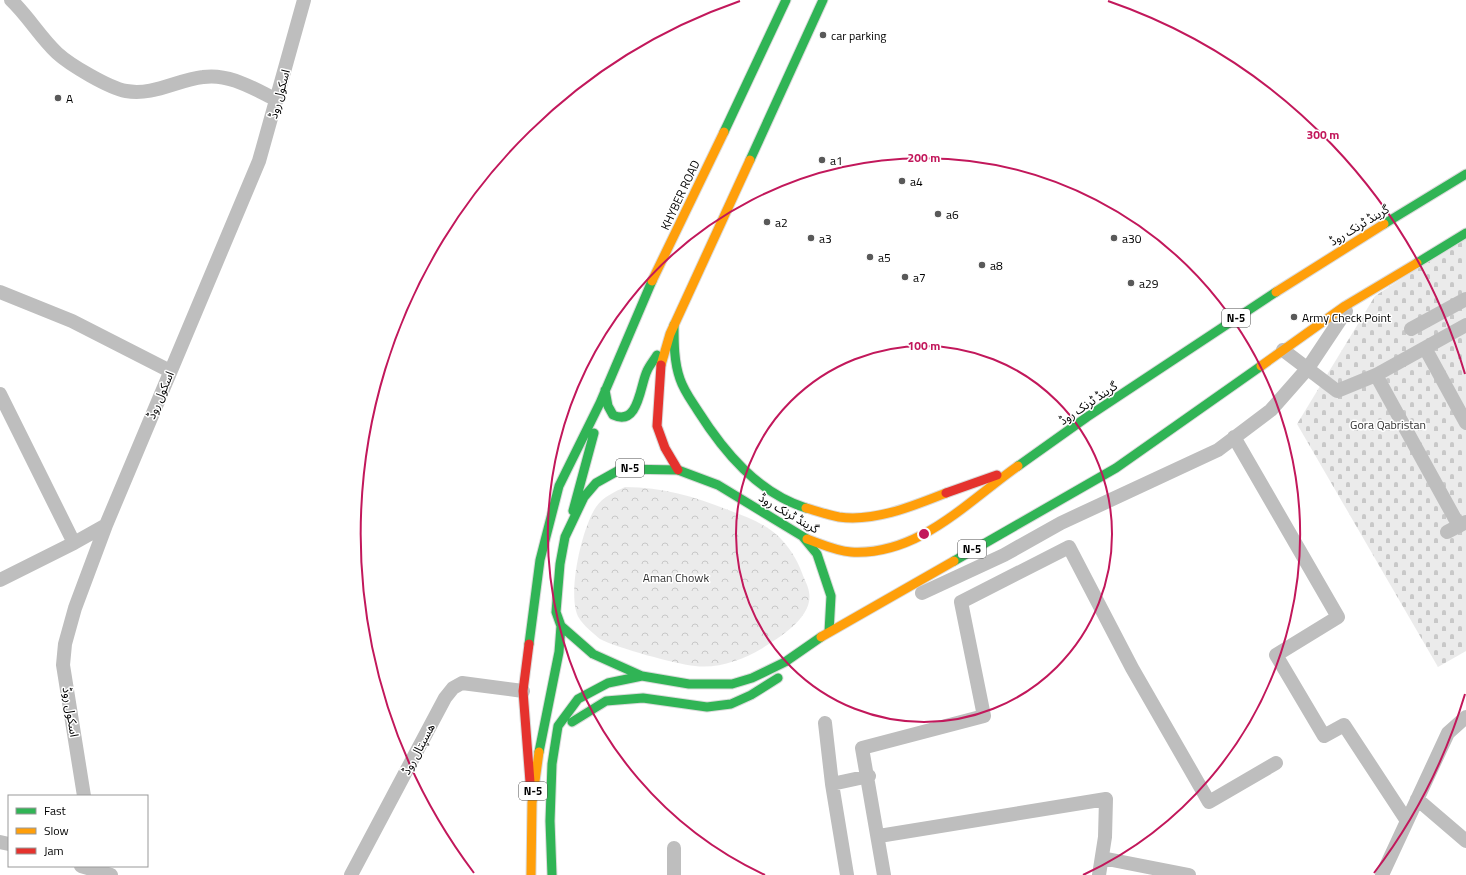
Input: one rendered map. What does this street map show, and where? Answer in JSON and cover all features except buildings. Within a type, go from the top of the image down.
[{"type":"main road","name":"KHYBER ROAD","points":[[600,402],[645,297],[786,0]]},
{"type":"main road","points":[[605,390],[608,407],[610,412],[615,416],[620,417],[630,414],[635,409],[647,371],[672,329],[823,0]]},
{"type":"main road","name":"گرینڈ ٹرنک روڈ","points":[[531,875],[532,803],[540,736],[549,708],[559,652],[561,626],[556,612],[560,564],[565,537],[584,497],[601,480],[621,469],[678,470],[718,485],[803,537],[826,546],[849,552],[864,552],[892,548],[933,530],[960,512],[1011,471],[1087,417],[1323,261],[1466,174]]},
{"type":"main road","name":"N-5","points":[[552,875],[550,821],[552,764],[558,726],[578,699],[608,683],[642,676],[689,684],[732,684],[752,678],[785,662],[829,632],[980,544],[1116,468],[1352,302],[1466,233]]},
{"type":"main road","points":[[672,329],[660,366],[657,426],[666,448],[678,470]]},
{"type":"main road","points":[[672,329],[674,352],[682,386],[708,429],[731,457],[754,480],[802,508],[842,517],[872,515],[930,501],[986,478],[1011,471]]},
{"type":"main road","points":[[565,537],[588,460],[600,402]]},
{"type":"main road","points":[[532,803],[523,691],[540,560],[559,486],[600,402]]},
{"type":"main road","points":[[919,595],[1083,493],[1116,468]]},
{"type":"main road","points":[[803,537],[817,554],[831,596],[829,632]]},
{"type":"main road","points":[[561,626],[593,654],[642,676]]},
{"type":"main road","points":[[552,764],[572,722],[589,710],[606,702],[643,698],[707,707],[731,704],[751,695],[787,672]]},
{"type":"street","points":[[11,0],[57,53],[104,83],[125,91],[146,92],[203,76],[232,78],[277,100]]},
{"type":"street","name":"اسکول روڈ","points":[[84,795],[63,665],[65,644],[75,608],[106,525],[259,161],[304,0]]},
{"type":"street","points":[[0,292],[72,321],[170,371]]},
{"type":"street","points":[[1411,329],[1466,299]]},
{"type":"street","points":[[919,595],[1004,555],[1061,523],[1218,450],[1271,410],[1308,368],[1352,302]]},
{"type":"street","points":[[1283,350],[1337,391],[1376,375],[1466,325]]},
{"type":"street","points":[[1426,348],[1465,420]]},
{"type":"street","points":[[1376,375],[1463,524],[1447,532]]},
{"type":"street","points":[[0,394],[74,543]]},
{"type":"street","points":[[1234,438],[1338,617],[1276,655],[1324,736],[1344,725],[1407,820]]},
{"type":"street","points":[[0,580],[74,543],[106,525]]},
{"type":"street","points":[[884,875],[879,836],[862,748],[984,716],[961,602],[1069,547],[1132,668],[1209,802],[1276,763]]},
{"type":"street","name":"ھسپتال روڈ","points":[[352,875],[445,698],[453,688],[462,683],[467,683],[523,691]]},
{"type":"street","points":[[1382,875],[1448,733],[1466,717]]},
{"type":"street","points":[[825,723],[832,784],[847,875]]},
{"type":"street","points":[[832,784],[868,776]]},
{"type":"street","points":[[1418,798],[1466,841]]},
{"type":"street","points":[[879,836],[1106,799],[1105,837],[1099,875]]},
{"type":"street","points":[[674,848],[674,875]]},
{"type":"street","points":[[1102,858],[1189,875]]},
{"type":"street","points":[[95,868],[111,875]]},
{"type":"green space","name":"Gora Qabristan","points":[[1466,237],[1466,651],[1438,667],[1297,424],[1375,296]]},
{"type":"green space","name":"Aman Chowk","points":[[625,487],[653,489],[692,497],[749,518],[772,531],[792,552],[808,587],[809,601],[801,618],[785,633],[754,653],[730,663],[703,667],[686,665],[661,659],[619,647],[600,639],[581,621],[575,608],[574,595],[577,562],[586,530],[596,507],[605,498]]},
{"type":"traffic: fast","points":[[724,132],[786,0]]},
{"type":"traffic: fast","points":[[750,160],[823,0]]},
{"type":"traffic: fast","points":[[1384,224],[1466,174]]},
{"type":"traffic: fast","points":[[1417,263],[1466,233]]},
{"type":"traffic: fast","points":[[529,644],[540,560],[559,486],[600,403],[652,281]]},
{"type":"traffic: fast","points":[[1018,466],[1087,417],[1276,292]]},
{"type":"traffic: fast","points":[[674,325],[675,359],[680,379],[688,395],[708,426],[731,456],[758,482],[789,501],[806,508]]},
{"type":"traffic: fast","points":[[605,390],[608,406],[613,415],[622,417],[628,415],[637,403],[647,371],[657,355]]},
{"type":"traffic: fast","points":[[954,561],[1116,468],[1261,366]]},
{"type":"traffic: fast","points":[[573,511],[594,433]]},
{"type":"traffic: fast","points":[[539,752],[559,652],[561,626],[556,612],[560,564],[565,537],[584,497],[596,483],[621,469],[678,470],[718,485],[807,539]]},
{"type":"traffic: fast","points":[[803,537],[817,554],[831,596],[829,632]]},
{"type":"traffic: fast","points":[[561,626],[593,654],[642,676]]},
{"type":"traffic: fast","points":[[552,875],[550,821],[552,764],[558,726],[578,699],[608,683],[642,676],[689,684],[732,684],[752,678],[785,662],[821,637]]},
{"type":"traffic: fast","points":[[572,722],[606,701],[643,698],[707,707],[731,704],[751,695],[778,678]]},
{"type":"traffic: slow","points":[[652,281],[724,132]]},
{"type":"traffic: slow","points":[[661,365],[670,334],[750,160]]},
{"type":"traffic: slow","points":[[1276,292],[1384,224]]},
{"type":"traffic: slow","points":[[1261,366],[1345,306],[1417,263]]},
{"type":"traffic: slow","points":[[807,539],[834,549],[851,552],[875,551],[898,545],[920,536],[940,524],[1018,466]]},
{"type":"traffic: slow","points":[[806,508],[839,517],[866,517],[894,512],[946,493]]},
{"type":"traffic: slow","points":[[821,637],[954,561]]},
{"type":"traffic: slow","points":[[531,875],[532,803],[539,752]]},
{"type":"traffic: jam","points":[[661,365],[657,426],[665,448],[678,470]]},
{"type":"traffic: jam","points":[[946,493],[997,475]]},
{"type":"traffic: jam","points":[[529,644],[523,691],[530,782]]},
{"type":"place","name":"car parking","points":[[823,35]]},
{"type":"place","name":"A","points":[[58,98]]},
{"type":"place","name":"a1","points":[[822,160]]},
{"type":"place","name":"a4","points":[[902,181]]},
{"type":"place","name":"a6","points":[[938,214]]},
{"type":"place","name":"a2","points":[[767,222]]},
{"type":"place","name":"a3","points":[[811,238]]},
{"type":"place","name":"a30","points":[[1114,238]]},
{"type":"place","name":"a5","points":[[870,257]]},
{"type":"place","name":"a8","points":[[982,265]]},
{"type":"place","name":"a7","points":[[905,277]]},
{"type":"place","name":"a29","points":[[1131,283]]},
{"type":"place","name":"Army Check Point","points":[[1294,317]]}]
